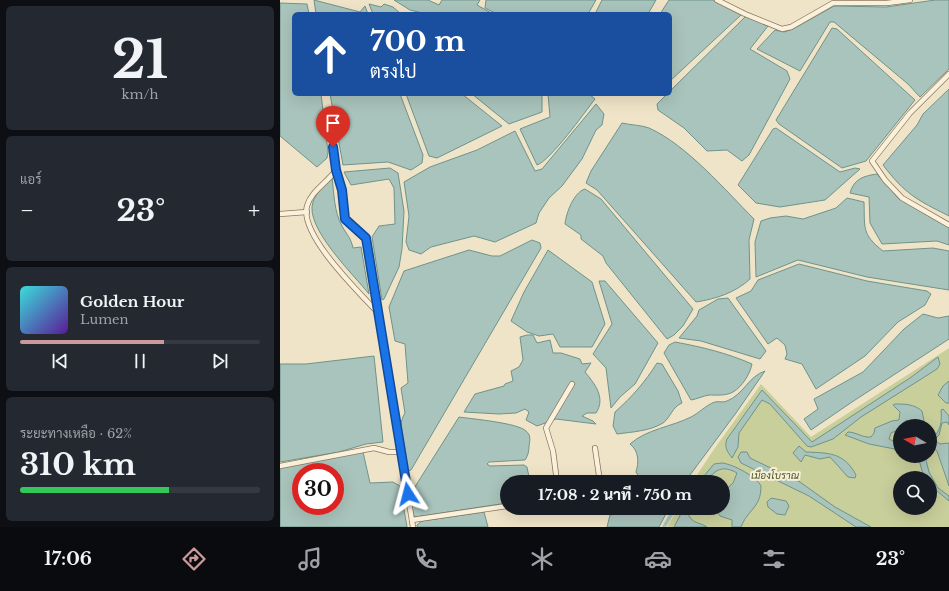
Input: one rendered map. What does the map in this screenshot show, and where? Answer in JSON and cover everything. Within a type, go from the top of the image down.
[{"type":"street","points":[[717,0],[745,14],[782,29],[791,27],[833,3],[882,3],[910,0]]},
{"type":"street","points":[[949,74],[910,113],[872,161],[885,180],[908,204],[949,225]]},
{"type":"street","points":[[333,147],[336,170],[342,190],[345,219],[366,238],[413,527]]},
{"type":"street","points":[[336,170],[310,200],[307,212],[310,225],[322,250],[379,314]]},
{"type":"street","points":[[280,214],[307,212]]},
{"type":"street","points":[[556,475],[553,451],[546,428],[572,384]]},
{"type":"street","points":[[280,466],[374,448],[390,452],[401,452]]},
{"type":"street","points":[[595,448],[599,475]]},
{"type":"street","points":[[412,520],[500,507]]},
{"type":"green space","name":"เมืองโบราณ","points":[[949,348],[949,527],[667,527],[674,515],[730,515],[730,475],[697,475],[761,384],[811,437]]},
{"type":"water","points":[[314,0],[360,12],[316,12]]},
{"type":"water","points":[[394,0],[428,0],[439,5],[442,0],[480,0],[477,5],[489,12],[418,12],[410,10]]},
{"type":"water","points":[[486,0],[596,0],[589,12],[493,12],[485,8]]},
{"type":"water","points":[[602,0],[656,0],[649,12],[596,12]]},
{"type":"water","points":[[669,0],[713,0],[741,15],[672,79],[672,12],[661,12]]},
{"type":"water","points":[[935,0],[949,0],[949,69],[920,97],[908,84],[834,22],[830,22],[800,71],[757,49],[775,30],[784,32],[793,29],[834,6],[886,7]]},
{"type":"water","points":[[280,3],[307,4],[309,12],[292,12],[292,96],[321,96],[328,152],[327,158],[317,167],[280,136]]},
{"type":"water","points":[[369,4],[381,7],[384,4],[393,7],[399,12],[372,12]]},
{"type":"water","points":[[365,6],[367,12],[360,12]]},
{"type":"water","points":[[746,16],[768,26],[750,49],[787,71],[790,79],[749,155],[742,161],[727,150],[707,151],[684,128],[658,110],[657,104],[665,96],[672,96],[672,89]]},
{"type":"water","points":[[832,28],[837,29],[915,100],[866,161],[842,168],[779,124],[776,120]]},
{"type":"water","points":[[949,89],[949,216],[928,205],[905,190],[883,165],[917,125],[923,114]]},
{"type":"water","points":[[330,96],[401,96],[423,155],[422,163],[411,170],[388,162],[343,165]]},
{"type":"water","points":[[407,96],[464,96],[502,126],[437,158],[429,156]]},
{"type":"water","points":[[474,96],[542,96],[542,112],[509,124]]},
{"type":"water","points":[[548,96],[591,96],[595,99],[558,146],[543,162],[537,165],[520,129],[550,117]]},
{"type":"water","points":[[596,104],[604,114],[602,125],[596,130],[582,159],[562,186],[549,198],[539,213],[536,223],[495,242],[474,236],[431,247],[421,254],[409,250],[406,242],[409,216],[404,182],[430,167],[477,150],[515,131],[535,171],[542,169]]},
{"type":"water","points":[[622,123],[649,128],[677,145],[705,169],[754,219],[749,240],[750,279],[744,284],[724,295],[696,302],[597,190],[586,183],[591,171]]},
{"type":"water","points":[[776,128],[840,172],[855,168],[860,169],[825,200],[780,207],[756,203],[738,185],[773,129]]},
{"type":"water","points":[[390,168],[398,173],[404,211],[402,249],[399,267],[384,299],[382,300],[372,237],[379,226],[395,224],[394,188],[389,179],[351,185],[344,172]]},
{"type":"water","points":[[877,174],[899,199],[949,228],[949,245],[937,241],[882,244],[870,223],[869,197],[850,193],[857,181],[867,176]]},
{"type":"water","points":[[332,177],[337,215],[350,239],[353,248],[361,247],[369,294],[332,250],[316,224],[312,212],[313,202],[318,192]]},
{"type":"water","points":[[585,189],[601,199],[693,309],[683,326],[674,335],[667,339],[606,263],[603,256],[581,239],[581,235],[565,224],[567,214],[574,198]]},
{"type":"water","points":[[847,198],[864,202],[866,230],[871,240],[883,251],[933,248],[949,251],[949,290],[867,277],[798,260],[756,277],[755,242],[761,221],[786,216],[803,219],[836,208]]},
{"type":"water","points":[[532,240],[540,243],[541,248],[411,470],[408,471],[401,434],[402,419],[405,413],[401,388],[408,383],[405,344],[395,341],[389,307],[404,271],[469,250],[492,256],[500,256]]},
{"type":"water","points":[[548,250],[592,282],[605,324],[592,347],[560,347],[553,334],[539,336],[527,332],[511,321],[524,292]]},
{"type":"water","points":[[799,264],[867,281],[927,291],[931,294],[925,305],[898,322],[865,356],[816,389],[802,364],[785,359],[787,354],[785,345],[777,338],[768,344],[736,298],[751,291],[758,280]]},
{"type":"water","points":[[599,281],[605,281],[658,343],[635,384],[620,397],[611,408],[606,368],[593,354],[612,324]]},
{"type":"water","points":[[728,298],[766,351],[760,359],[701,341],[679,338],[697,316],[699,310],[718,299]]},
{"type":"water","points":[[923,314],[938,318],[949,316],[949,339],[811,430],[804,419],[818,409],[814,399],[863,372],[904,329]]},
{"type":"water","points":[[533,335],[537,343],[550,340],[553,353],[561,353],[580,359],[582,364],[591,363],[585,372],[596,386],[600,397],[600,402],[596,413],[587,413],[582,416],[596,424],[556,419],[537,426],[526,420],[529,412],[525,409],[516,413],[499,414],[464,412],[475,394],[504,386],[505,384],[513,381],[511,371],[519,367],[523,360],[520,337]]},
{"type":"water","points":[[675,342],[705,348],[733,357],[752,364],[751,368],[742,384],[733,392],[724,395],[709,395],[691,400],[664,353],[669,345]]},
{"type":"water","points":[[374,356],[383,442],[366,444],[339,452],[280,462],[280,364],[306,364]]},
{"type":"water","points":[[938,357],[940,364],[937,369],[861,417],[833,439],[811,447],[807,446],[770,404],[762,400],[739,433],[738,447],[732,458],[727,451],[727,439],[762,390],[812,442],[910,378]]},
{"type":"water","points":[[657,363],[662,364],[678,391],[682,403],[676,407],[666,421],[658,426],[641,431],[617,434],[613,426],[615,412],[638,389]]},
{"type":"water","points":[[765,371],[690,475],[638,475],[636,472],[638,464],[637,453],[630,444],[644,435],[691,417],[712,403],[726,402],[733,398],[759,373]]},
{"type":"water","points":[[949,381],[949,403],[946,403],[938,395],[943,386]]},
{"type":"water","points":[[902,404],[916,407],[922,411],[924,419],[899,419],[900,412],[893,405]]},
{"type":"water","points":[[943,409],[949,416],[949,425],[947,422],[942,423],[939,435],[937,437],[941,422],[941,410]]},
{"type":"water","points":[[459,417],[514,426],[521,428],[529,434],[530,440],[528,453],[525,460],[489,462],[487,464],[490,466],[524,465],[527,467],[529,475],[500,475],[500,504],[415,517],[413,514],[411,493]]},
{"type":"water","points":[[892,421],[893,432],[891,433],[889,439],[893,441],[893,449],[869,444],[845,435],[848,432],[865,437],[871,437],[875,428]]},
{"type":"water","points":[[937,442],[940,444],[949,443],[949,486],[937,451]]},
{"type":"water","points":[[799,446],[806,452],[835,455],[841,458],[851,467],[856,475],[855,478],[848,477],[830,457],[820,459],[805,455],[801,462],[793,453]]},
{"type":"water","points":[[363,452],[370,483],[393,482],[400,486],[407,527],[280,527],[280,467],[292,465],[292,515],[344,515],[344,463],[302,463]]},
{"type":"water","points":[[741,452],[747,452],[750,458],[800,482],[835,507],[871,527],[856,527],[809,496],[741,463],[738,457]]},
{"type":"water","points":[[722,463],[732,466],[755,479],[761,486],[757,504],[747,516],[741,527],[732,527],[732,520],[719,515],[730,515],[730,486],[733,483],[737,473],[728,469],[723,469],[716,471],[712,475],[705,475],[714,464]]},
{"type":"water","points":[[920,463],[927,463],[929,471],[922,471]]},
{"type":"water","points":[[937,486],[949,496],[949,501],[937,491]]},
{"type":"water","points":[[771,498],[786,501],[789,506],[785,515],[777,514],[768,507],[767,502]]},
{"type":"water","points":[[484,512],[488,527],[417,527],[417,525],[422,521]]},
{"type":"water","points":[[610,515],[665,515],[659,527],[607,527]]},
{"type":"water","points":[[680,515],[689,515],[695,522],[707,527],[674,527]]},
{"type":"waterway","points":[[664,527],[671,515]]},
{"type":"route","points":[[333,147],[336,170],[342,190],[345,219],[366,238],[408,494]]}]
